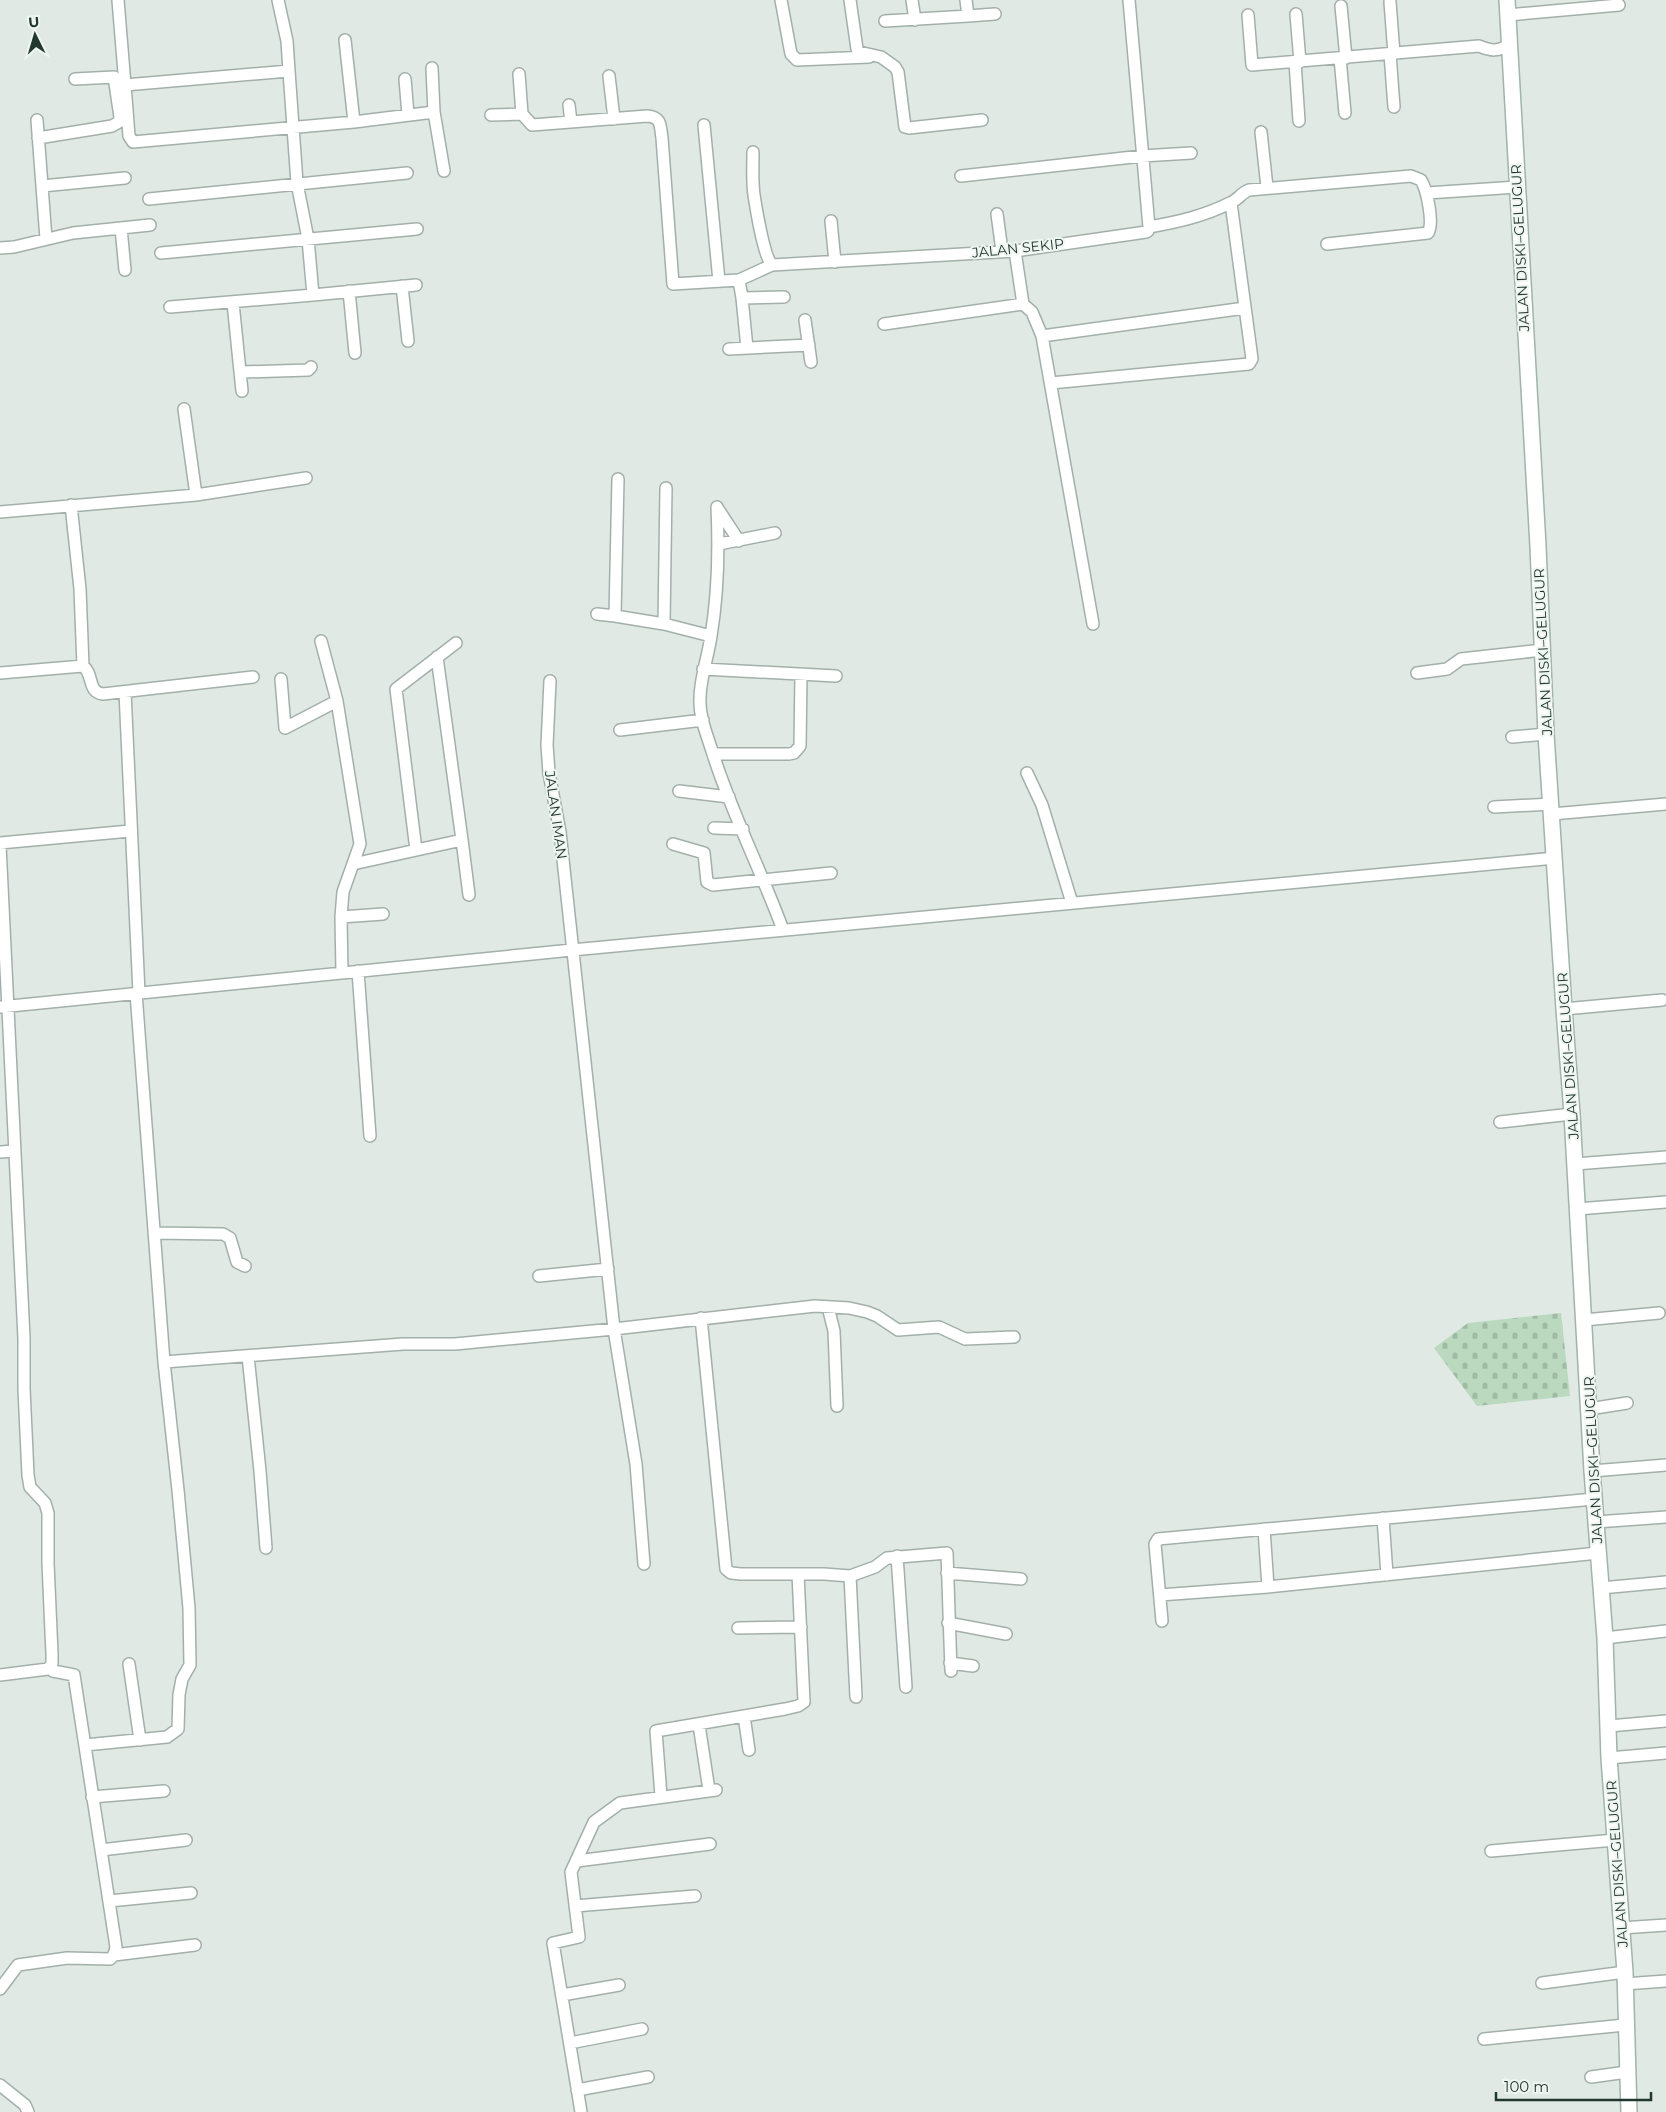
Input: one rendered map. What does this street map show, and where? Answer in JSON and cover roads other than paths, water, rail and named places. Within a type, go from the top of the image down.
[{"type":"main road","name":"JALAN DISKI–GELUGUR","points":[[1507,8],[1543,650],[1546,734],[1572,1114],[1592,1471],[1601,1588],[1609,1726],[1609,1758],[1624,1978],[1629,2112]]},
{"type":"street","points":[[38,138],[117,125],[120,117],[121,79],[118,0]]},
{"type":"street","points":[[278,0],[287,41],[297,183],[308,239],[312,294]]},
{"type":"street","points":[[781,0],[791,54],[797,60],[881,57]]},
{"type":"street","points":[[850,0],[857,49],[859,52],[881,57],[892,64],[898,72],[904,125],[906,128],[982,120]]},
{"type":"street","points":[[912,0],[914,20]]},
{"type":"street","points":[[966,0],[968,16]]},
{"type":"street","points":[[1129,0],[1149,226],[1183,222],[1231,203],[1244,192],[1267,187],[1411,176],[1421,180],[1427,193],[1430,227],[1428,233],[1327,244]]},
{"type":"street","points":[[1390,2],[1394,107]]},
{"type":"street","points":[[1507,8],[1619,5]]},
{"type":"street","points":[[1341,6],[1345,113]]},
{"type":"street","points":[[885,21],[995,14]]},
{"type":"street","points":[[1296,14],[1299,122]]},
{"type":"street","points":[[1248,15],[1252,65],[1479,46],[1490,50],[1503,49],[1509,44]]},
{"type":"street","points":[[345,40],[354,122]]},
{"type":"street","points":[[432,68],[434,112],[444,171]]},
{"type":"street","points":[[75,79],[121,79],[290,71]]},
{"type":"street","points":[[519,74],[522,114],[532,125],[654,116],[660,121],[673,284],[739,280],[772,265],[768,261],[754,193],[753,152]]},
{"type":"street","points":[[609,76],[614,119]]},
{"type":"street","points":[[121,79],[129,136],[133,142],[354,122],[434,112]]},
{"type":"street","points":[[405,79],[408,115]]},
{"type":"street","points":[[569,105],[571,122]]},
{"type":"street","points":[[491,115],[522,114]]},
{"type":"street","points":[[37,120],[46,238]]},
{"type":"street","points":[[704,125],[718,281]]},
{"type":"street","points":[[1261,132],[1267,187]]},
{"type":"street","points":[[961,176],[1142,156],[1191,153]]},
{"type":"street","points":[[148,199],[407,173]]},
{"type":"street","points":[[42,186],[125,178]]},
{"type":"street","points":[[1427,193],[1517,187]]},
{"type":"street","points":[[1051,382],[1249,364],[1252,359],[1231,203]]},
{"type":"street","points":[[997,214],[1002,251]]},
{"type":"street","points":[[832,221],[835,262]]},
{"type":"street","points":[[0,248],[14,247],[73,232],[150,225]]},
{"type":"street","name":"JALAN SEKIP","points":[[772,265],[1015,251],[1146,232],[1149,226]]},
{"type":"street","points":[[121,228],[126,270]]},
{"type":"street","points":[[161,253],[417,229]]},
{"type":"street","points":[[1015,251],[1023,304],[1032,312],[1042,336],[1093,624]]},
{"type":"street","points":[[739,280],[747,348]]},
{"type":"street","points":[[170,307],[233,303],[416,285]]},
{"type":"street","points":[[402,286],[408,341]]},
{"type":"street","points":[[350,291],[355,353]]},
{"type":"street","points":[[742,298],[784,297]]},
{"type":"street","points":[[233,303],[242,372],[242,391]]},
{"type":"street","points":[[884,324],[1023,304]]},
{"type":"street","points":[[1042,336],[1245,308]]},
{"type":"street","points":[[805,320],[811,362]]},
{"type":"street","points":[[729,349],[808,345]]},
{"type":"street","points":[[242,372],[308,370],[311,367]]},
{"type":"street","points":[[184,409],[196,495]]},
{"type":"street","points":[[0,512],[196,495],[306,478]]},
{"type":"street","points":[[615,616],[618,479]]},
{"type":"street","points":[[664,624],[666,488]]},
{"type":"street","points":[[71,505],[80,589],[82,666]]},
{"type":"street","points":[[739,541],[717,507],[719,544],[711,636],[703,669],[699,700],[713,754],[783,930]]},
{"type":"street","points":[[719,544],[775,533]]},
{"type":"street","points":[[597,614],[664,624],[711,636]]},
{"type":"street","points":[[321,641],[337,701],[360,844],[343,892],[340,917],[342,973]]},
{"type":"street","points":[[416,850],[396,688],[456,644]]},
{"type":"street","points":[[1418,673],[1448,669],[1461,659],[1543,650]]},
{"type":"street","points":[[438,657],[469,895]]},
{"type":"street","points":[[0,673],[82,666],[90,673],[92,687],[98,694],[253,677]]},
{"type":"street","points":[[703,669],[836,676]]},
{"type":"street","points":[[713,754],[789,754],[797,750],[800,746],[801,675]]},
{"type":"street","points":[[281,679],[285,728],[337,701]]},
{"type":"street","name":"JALAN IMAN","points":[[550,680],[547,745],[549,773],[560,832],[614,1329],[636,1464],[644,1564]]},
{"type":"street","points":[[84,1745],[167,1737],[178,1729],[180,1687],[190,1665],[188,1608],[179,1500],[164,1362],[137,993],[125,692]]},
{"type":"street","points":[[620,730],[703,720]]},
{"type":"street","points":[[1512,737],[1546,734]]},
{"type":"street","points":[[1027,773],[1042,805],[1072,903]]},
{"type":"street","points":[[679,790],[729,797]]},
{"type":"street","points":[[1494,807],[1552,809],[1666,804]]},
{"type":"street","points":[[714,828],[742,829]]},
{"type":"street","points":[[50,1667],[52,1654],[48,1513],[45,1503],[30,1486],[28,1475],[24,1338],[14,1151],[3,1007],[0,844],[130,831]]},
{"type":"street","points":[[353,864],[462,840]]},
{"type":"street","points":[[672,844],[704,853],[709,885],[831,873]]},
{"type":"street","points":[[3,1007],[572,950],[1555,858]]},
{"type":"street","points":[[340,917],[383,914]]},
{"type":"street","points":[[358,971],[370,1136]]},
{"type":"street","points":[[1564,1009],[1662,1000]]},
{"type":"street","points":[[1500,1122],[1572,1114]]},
{"type":"street","points":[[0,1152],[14,1151]]},
{"type":"street","points":[[1575,1164],[1666,1157]]},
{"type":"street","points":[[1577,1209],[1666,1202]]},
{"type":"street","points":[[154,1232],[223,1234],[230,1238],[238,1262],[244,1266]]},
{"type":"street","points":[[539,1276],[608,1269]]},
{"type":"street","points":[[164,1362],[404,1344],[455,1344],[614,1329],[815,1306],[849,1308],[868,1312],[898,1330],[939,1327],[966,1339],[1014,1337]]},
{"type":"street","points":[[828,1307],[834,1331],[837,1406]]},
{"type":"street","points":[[1584,1320],[1659,1313]]},
{"type":"street","points":[[701,1318],[726,1569],[731,1573],[741,1574],[850,1576],[875,1567],[887,1558],[947,1553],[950,1667],[973,1666]]},
{"type":"street","points":[[248,1356],[266,1548]]},
{"type":"street","points":[[1589,1409],[1627,1402]]},
{"type":"street","points":[[1592,1471],[1666,1465]]},
{"type":"street","points":[[1162,1621],[1155,1544],[1158,1539],[1594,1499]]},
{"type":"street","points":[[1596,1522],[1666,1517]]},
{"type":"street","points":[[1383,1518],[1387,1575]]},
{"type":"street","points":[[1264,1529],[1268,1587]]},
{"type":"street","points":[[1160,1595],[1268,1587],[1598,1553]]},
{"type":"street","points":[[897,1556],[906,1687]]},
{"type":"street","points":[[948,1572],[1021,1579]]},
{"type":"street","points":[[661,1796],[656,1731],[699,1725],[798,1706],[804,1702],[802,1627],[798,1574]]},
{"type":"street","points":[[850,1576],[856,1697]]},
{"type":"street","points":[[1601,1588],[1666,1582]]},
{"type":"street","points":[[948,1623],[1006,1634]]},
{"type":"street","points":[[738,1628],[802,1627]]},
{"type":"street","points":[[1604,1638],[1666,1631]]},
{"type":"street","points":[[130,1664],[140,1740]]},
{"type":"street","points":[[0,1675],[50,1667]]},
{"type":"street","points":[[50,1667],[53,1671],[74,1675],[116,1939],[114,1955]]},
{"type":"street","points":[[744,1716],[749,1750]]},
{"type":"street","points":[[1609,1726],[1666,1721]]},
{"type":"street","points":[[581,2112],[553,1943],[579,1937],[571,1872],[594,1822],[620,1803],[713,1790],[699,1725]]},
{"type":"street","points":[[1609,1758],[1666,1753]]},
{"type":"street","points":[[92,1797],[164,1792]]},
{"type":"street","points":[[101,1850],[186,1840]]},
{"type":"street","points":[[1491,1851],[1615,1840]]},
{"type":"street","points":[[577,1861],[710,1844]]},
{"type":"street","points":[[110,1901],[192,1893]]},
{"type":"street","points":[[575,1906],[695,1896]]},
{"type":"street","points":[[1621,1928],[1666,1925]]},
{"type":"street","points":[[0,1989],[18,1966],[67,1958],[110,1959],[114,1955],[195,1945]]},
{"type":"street","points":[[1542,1983],[1624,1978],[1666,1981]]},
{"type":"street","points":[[562,1995],[620,1985]]},
{"type":"street","points":[[1484,2039],[1625,2024]]},
{"type":"street","points":[[570,2043],[642,2029]]},
{"type":"street","points":[[1591,2077],[1627,2072]]},
{"type":"street","points":[[577,2090],[648,2077]]},
{"type":"street","points":[[0,2085],[25,2105],[28,2112]]}]
